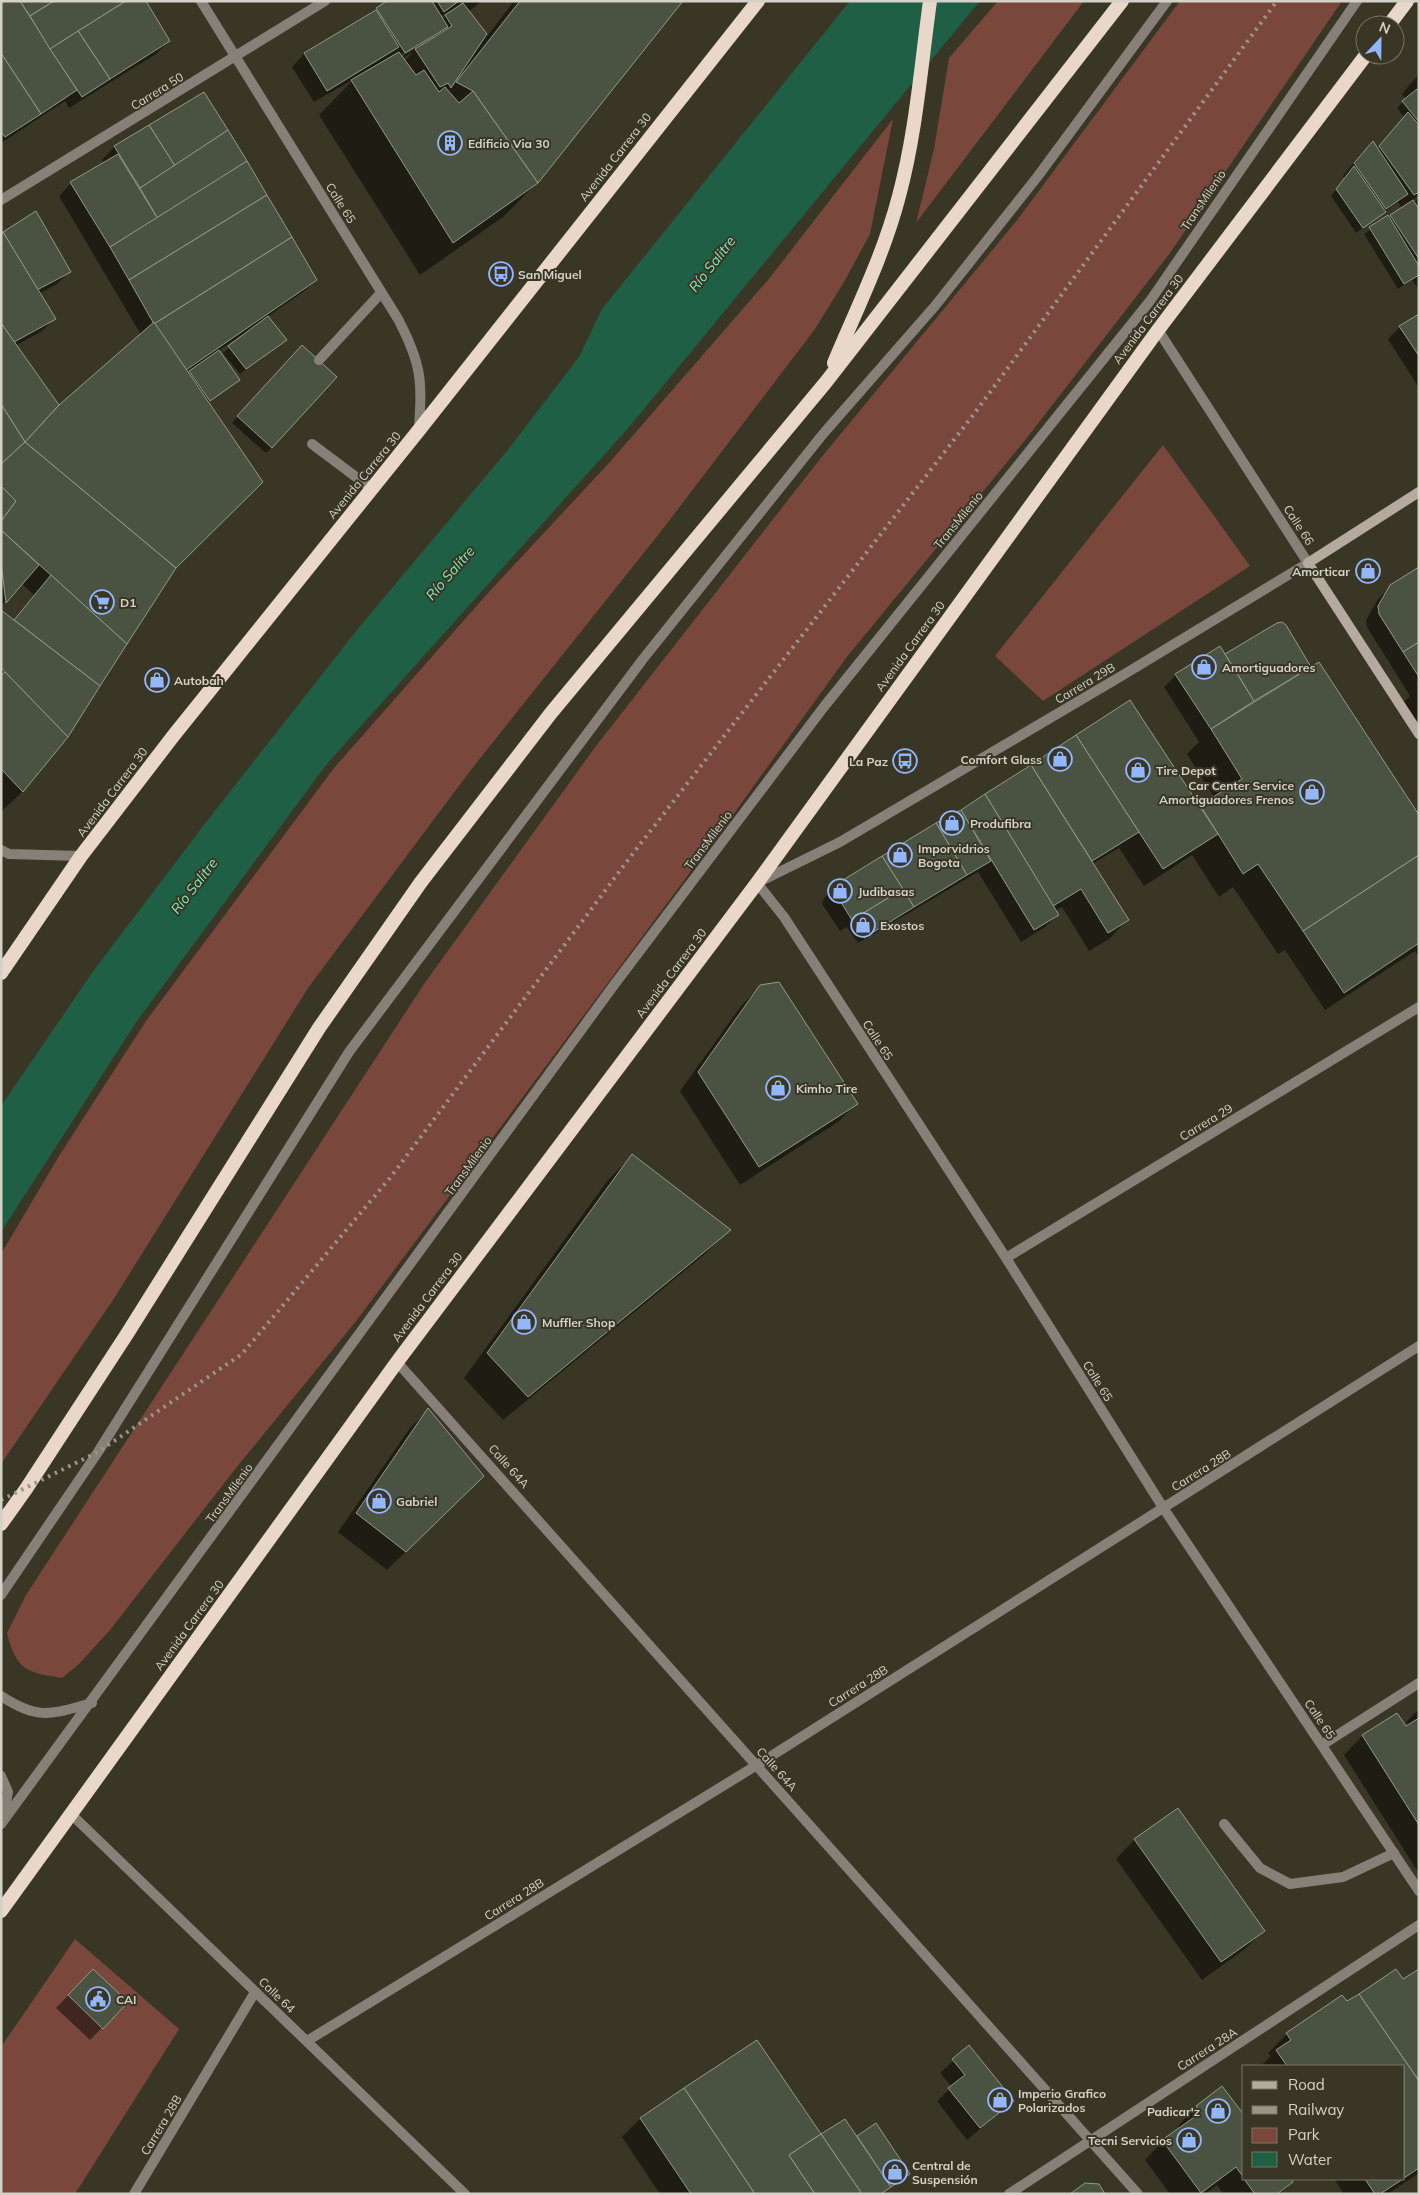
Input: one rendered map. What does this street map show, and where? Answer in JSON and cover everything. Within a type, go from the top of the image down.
[{"type":"highway","name":"Avenida Carrera 30","points":[[1,973],[81,856],[174,735],[372,490],[758,1]]},
{"type":"highway","points":[[826,382],[884,246],[899,196],[910,147],[930,1]]},
{"type":"highway","points":[[1,1524],[127,1334],[319,1028],[421,882],[551,713],[826,382],[1122,1]]},
{"type":"highway","points":[[1396,15],[1407,1]]},
{"type":"highway","name":"Avenida Carrera 30","points":[[1,1910],[397,1362],[757,883],[1158,330],[1358,65]]},
{"type":"main road","name":"Carrera 29B","points":[[1308,563],[1419,492]]},
{"type":"main road","name":"Calle 66","points":[[1308,563],[1419,734]]},
{"type":"street","name":"Calle 65","points":[[201,1],[382,293],[411,345],[420,368],[422,391],[419,430]]},
{"type":"street","name":"Carrera 50","points":[[1,200],[325,1]]},
{"type":"street","points":[[1,1595],[98,1452],[349,1052],[644,660],[823,434],[935,306],[1038,176],[1167,1]]},
{"type":"street","name":"TransMilenio","points":[[2,1823],[92,1703],[638,954],[823,708],[1150,301],[1357,1]]},
{"type":"street","points":[[319,360],[382,293]]},
{"type":"street","name":"Calle 66","points":[[1158,330],[1308,563]]},
{"type":"street","points":[[312,444],[372,490]]},
{"type":"street","name":"Carrera 29B","points":[[757,883],[849,837],[1308,563]]},
{"type":"street","points":[[1,850],[9,854],[81,856]]},
{"type":"street","name":"Calle 65","points":[[757,883],[784,917],[1006,1258],[1164,1509],[1419,1891]]},
{"type":"street","name":"Carrera 29","points":[[1006,1258],[1419,1007]]},
{"type":"street","name":"Carrera 28B","points":[[307,2041],[757,1765],[1419,1346]]},
{"type":"street","name":"Calle 64A","points":[[397,1362],[1138,2194]]},
{"type":"street","points":[[1322,1745],[1419,1683]]},
{"type":"street","points":[[1,1696],[31,1713],[52,1713],[92,1703]]},
{"type":"street","name":"TransMilenio","points":[[1,1776],[8,1792],[2,1823]]},
{"type":"street","name":"Calle 64","points":[[71,1814],[465,2194]]},
{"type":"street","points":[[1224,1824],[1260,1868],[1290,1884],[1343,1878],[1394,1853]]},
{"type":"street","name":"Carrera 28A","points":[[1009,2194],[1419,1925]]},
{"type":"street","name":"Carrera 28B","points":[[134,2194],[256,1992]]},
{"type":"green space","points":[[998,1],[1084,1],[916,223],[934,149],[949,58]]},
{"type":"green space","points":[[1180,1],[1342,1],[1170,253],[1026,439],[846,658],[735,812],[357,1320],[236,1468],[110,1630],[78,1665],[62,1678],[39,1674],[24,1667],[14,1655],[7,1633],[26,1595],[424,984],[596,746],[820,459],[1018,219]]},
{"type":"green space","points":[[893,119],[870,234],[844,282],[815,329],[662,530],[470,771],[308,988],[113,1300],[1,1464],[1,1254],[59,1156],[146,1021],[334,768],[488,593],[609,463],[768,280]]},
{"type":"green space","points":[[1163,445],[1250,566],[1043,701],[995,656]]},
{"type":"green space","points":[[75,1939],[179,2029],[75,2194],[1,2194],[1,2047]]},
{"type":"water","name":"Río Salitre","points":[[850,1],[980,1],[630,426],[326,765],[137,1021],[1,1232],[1,1106],[94,970],[210,817],[361,625],[507,451],[579,357],[602,309]]},
{"type":"building","points":[[1,1],[20,1],[77,90],[41,114],[1,53]]},
{"type":"building","points":[[20,1],[54,1],[30,16]]},
{"type":"building","points":[[54,1],[126,1],[50,49],[30,16]]},
{"type":"building","points":[[126,1],[146,1],[170,41],[110,79],[78,31]]},
{"type":"building","points":[[387,1],[432,1],[448,27],[405,53],[376,8]]},
{"type":"building","points":[[437,1],[459,1],[444,12]]},
{"type":"building","points":[[520,1],[683,1],[538,183],[473,91],[456,82]]},
{"type":"building","points":[[463,3],[487,34],[451,88],[448,83],[440,87],[415,49],[452,26],[445,15]]},
{"type":"building","points":[[376,10],[399,47],[327,91],[304,53]]},
{"type":"building","points":[[78,31],[110,79],[82,97],[50,49]]},
{"type":"building","name":"Edificio Via 30","points":[[399,52],[416,75],[424,70],[439,92],[445,87],[459,103],[473,91],[538,183],[453,243],[351,80]]},
{"type":"building","points":[[1,53],[41,114],[5,137],[1,132]]},
{"type":"building","points":[[1417,89],[1419,91],[1419,122],[1402,101]]},
{"type":"building","points":[[204,92],[228,130],[175,166],[149,125]]},
{"type":"building","points":[[1408,112],[1419,125],[1419,192],[1414,195],[1379,146]]},
{"type":"building","points":[[149,125],[175,166],[140,188],[114,146]]},
{"type":"building","points":[[228,130],[247,161],[158,219],[140,188]]},
{"type":"building","points":[[1373,141],[1408,194],[1386,209],[1354,163]]},
{"type":"building","points":[[118,154],[158,219],[110,247],[70,182]]},
{"type":"building","points":[[247,161],[267,195],[129,280],[110,247]]},
{"type":"building","points":[[1354,166],[1386,212],[1363,228],[1336,189]]},
{"type":"building","points":[[267,195],[292,237],[154,324],[129,280]]},
{"type":"building","points":[[1413,200],[1419,209],[1419,259],[1390,215]]},
{"type":"building","points":[[36,211],[71,272],[37,290],[3,232]]},
{"type":"building","points":[[1388,215],[1419,266],[1419,275],[1404,284],[1369,227]]},
{"type":"building","points":[[3,232],[56,319],[14,342],[1,323],[1,233]]},
{"type":"building","points":[[292,237],[317,280],[186,370],[154,324]]},
{"type":"building","points":[[1419,314],[1419,356],[1399,326]]},
{"type":"building","points":[[268,316],[287,340],[246,369],[228,346]]},
{"type":"building","points":[[154,322],[263,482],[176,568],[25,442],[59,405]]},
{"type":"building","points":[[1,323],[59,405],[25,442],[1,404]]},
{"type":"building","points":[[302,345],[337,377],[272,448],[237,416]]},
{"type":"building","points":[[219,350],[240,380],[210,401],[189,371]]},
{"type":"building","points":[[1,404],[25,442],[1,464]]},
{"type":"building","points":[[25,442],[176,568],[127,644],[1,530],[1,521],[16,501],[1,486],[1,464]]},
{"type":"building","points":[[1,486],[16,501],[1,521]]},
{"type":"building","points":[[1,530],[39,565],[6,603],[1,563]]},
{"type":"building","points":[[1419,567],[1419,642],[1403,652],[1379,614],[1378,606],[1390,585]]},
{"type":"building","points":[[51,575],[127,644],[100,686],[14,620]]},
{"type":"building","points":[[1,610],[100,686],[68,737],[1,668]]},
{"type":"building","points":[[1282,622],[1286,625],[1311,667],[1254,701],[1225,654],[1277,623]]},
{"type":"building","points":[[1419,642],[1419,677],[1403,652]]},
{"type":"building","points":[[1220,646],[1254,701],[1211,729],[1175,674]]},
{"type":"building","name":"Car Center Service Amortiguadores Frenos","points":[[1319,662],[1419,815],[1419,855],[1303,931],[1258,864],[1243,874],[1200,805],[1242,779],[1211,729]]},
{"type":"building","points":[[5,672],[68,737],[23,792],[1,769],[1,675]]},
{"type":"building","name":"Tire Depot","points":[[1130,700],[1218,834],[1163,869],[1076,735]]},
{"type":"building","points":[[1076,735],[1139,832],[1092,861],[1031,765]]},
{"type":"building","points":[[1031,765],[1129,920],[1108,933],[1081,889],[1053,906],[985,794]]},
{"type":"building","points":[[985,794],[1059,915],[1034,930],[961,810]]},
{"type":"building","points":[[961,810],[991,861],[967,875],[936,823]]},
{"type":"building","points":[[936,823],[967,875],[914,907],[882,856]]},
{"type":"building","points":[[1419,855],[1419,943],[1344,993],[1303,931]]},
{"type":"building","points":[[882,856],[903,889],[852,920],[834,891],[835,885]]},
{"type":"building","points":[[903,889],[914,907],[864,938],[852,920]]},
{"type":"building","name":"Kimho Tire","points":[[779,982],[858,1104],[759,1167],[698,1072],[760,985]]},
{"type":"building","points":[[632,1154],[731,1230],[528,1397],[487,1353]]},
{"type":"building","points":[[428,1408],[484,1476],[406,1552],[356,1513]]},
{"type":"building","points":[[1397,1713],[1406,1726],[1419,1718],[1419,1825],[1362,1735]]},
{"type":"building","points":[[1178,1808],[1265,1931],[1221,1962],[1134,1839]]},
{"type":"building","name":"CAI","points":[[93,1969],[128,2002],[103,2029],[68,1995]]},
{"type":"building","points":[[1396,1969],[1403,1979],[1419,1969],[1419,2081],[1359,1994]]},
{"type":"building","points":[[1359,1994],[1419,2081],[1419,2168],[1405,2177],[1405,2065],[1286,2065],[1276,2050],[1291,2040],[1286,2033],[1342,1995],[1347,2001]]},
{"type":"building","points":[[757,2040],[821,2134],[789,2155],[815,2194],[755,2194],[684,2088]]},
{"type":"building","points":[[969,2045],[1014,2101],[980,2128],[948,2088],[965,2075],[952,2059]]},
{"type":"building","points":[[1222,2086],[1242,2112],[1242,2175],[1236,2167],[1201,2193],[1162,2140],[1200,2113],[1196,2106]]},
{"type":"building","points":[[684,2088],[755,2194],[691,2194],[640,2118]]},
{"type":"building","points":[[845,2119],[891,2187],[881,2194],[862,2194],[821,2134]]},
{"type":"building","points":[[876,2123],[910,2174],[891,2187],[857,2136]]},
{"type":"building","points":[[821,2134],[862,2194],[815,2194],[789,2155]]},
{"type":"building","points":[[1245,2180],[1292,2180],[1293,2182],[1277,2194],[1255,2194]]},
{"type":"building","points":[[1366,2180],[1401,2180],[1380,2194],[1375,2194]]},
{"type":"building","points":[[1085,2183],[1099,2184],[1105,2194],[1070,2194]]},
{"type":"railway","points":[[1,1500],[98,1452],[242,1354],[390,1178],[631,856],[974,414],[1277,1]]},
{"type":"place","name":"Edificio Via 30","points":[[450,143]]},
{"type":"place","name":"San Miguel","points":[[501,274]]},
{"type":"place","name":"Amorticar","points":[[1368,571]]},
{"type":"place","name":"D1","points":[[102,602]]},
{"type":"place","name":"Amortiguadores","points":[[1204,667]]},
{"type":"place","name":"Autobah","points":[[157,680]]},
{"type":"place","name":"Comfort Glass","points":[[1060,759]]},
{"type":"place","name":"La Paz","points":[[905,761]]},
{"type":"place","name":"Tire Depot","points":[[1138,770]]},
{"type":"place","name":"Car Center Service Amortiguadores Frenos","points":[[1312,792]]},
{"type":"place","name":"Produfibra","points":[[952,823]]},
{"type":"place","name":"Imporvidrios Bogota","points":[[900,855]]},
{"type":"place","name":"Judibasas","points":[[840,891]]},
{"type":"place","name":"Exostos","points":[[863,925]]},
{"type":"place","name":"Kimho Tire","points":[[778,1088]]},
{"type":"place","name":"Muffler Shop","points":[[524,1322]]},
{"type":"place","name":"Gabriel","points":[[379,1501]]},
{"type":"place","name":"CAI","points":[[98,1999]]},
{"type":"place","name":"Imperio Grafico Polarizados","points":[[1000,2100]]},
{"type":"place","name":"Padicar'z","points":[[1218,2111]]},
{"type":"place","name":"Tecni Servicios","points":[[1189,2140]]},
{"type":"place","name":"Central de Suspensión","points":[[895,2172]]}]
